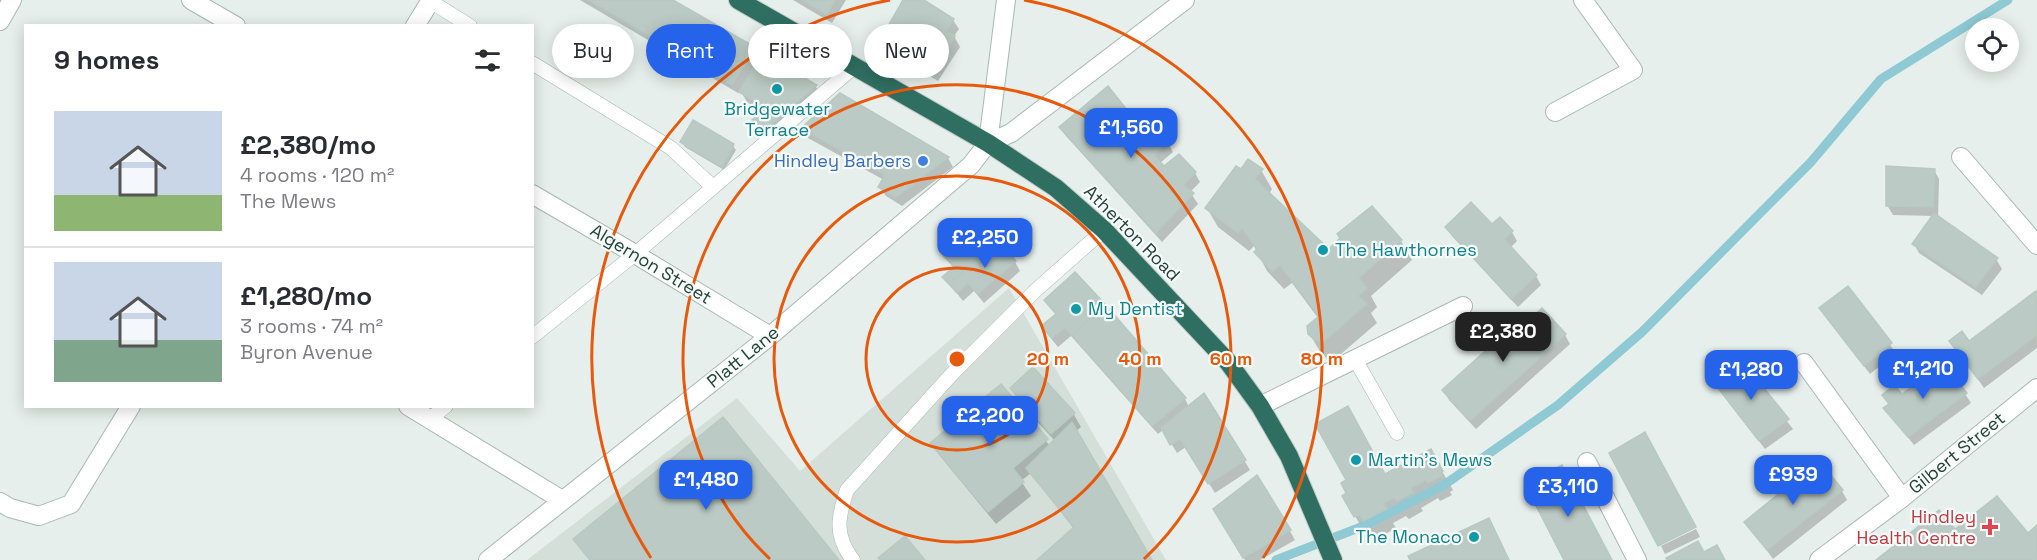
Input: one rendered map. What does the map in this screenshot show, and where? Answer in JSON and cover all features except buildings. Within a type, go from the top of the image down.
[{"type":"highway","name":"Atherton Road","points":[[738,0],[988,142],[1056,188],[1104,230],[1228,362],[1260,406],[1289,456],[1333,560]]},
{"type":"street","points":[[0,21],[12,0]]},
{"type":"street","points":[[191,0],[233,24]]},
{"type":"street","points":[[1006,0],[988,142],[1011,133],[1185,0]]},
{"type":"street","points":[[1556,112],[1633,69],[1583,0]]},
{"type":"street","points":[[416,24],[430,1]]},
{"type":"street","name":"Platt Lane","points":[[488,560],[770,336],[971,165],[988,142]]},
{"type":"street","points":[[1961,157],[2037,245]]},
{"type":"street","name":"Algernon Street","points":[[534,195],[770,336]]},
{"type":"street","points":[[1260,406],[1463,306]]},
{"type":"street","points":[[1804,363],[1902,498]]},
{"type":"street","name":"Gilbert Street","points":[[1819,560],[1902,498],[2037,388]]},
{"type":"street","points":[[0,502],[10,508],[39,516],[71,504],[130,408]]},
{"type":"street","points":[[411,408],[562,500]]},
{"type":"street","points":[[1587,462],[1637,560]]},
{"type":"lane","points":[[430,1],[467,24]]},
{"type":"lane","points":[[534,64],[671,148],[713,187]]},
{"type":"lane","points":[[534,335],[635,254],[854,67]]},
{"type":"lane","points":[[853,560],[845,550],[838,528],[847,490],[960,366],[1036,290],[1104,230]]},
{"type":"lane","points":[[1355,359],[1397,433]]},
{"type":"lane","points":[[430,419],[444,408]]},
{"type":"shaded area","points":[[1009,288],[1166,560],[527,560],[737,398],[800,471]]},
{"type":"waterway","points":[[1276,560],[1366,525],[1444,485],[1558,405],[1642,332],[1811,162],[1881,79],[2008,0]]},
{"type":"place","name":"Bridgewater Terrace","points":[[777,89]]},
{"type":"place","name":"Hindley Barbers","points":[[923,161]]},
{"type":"place","name":"The Hawthornes","points":[[1323,250]]},
{"type":"place","name":"My Dentist","points":[[1076,309]]},
{"type":"place","name":"Martin's Mews","points":[[1356,460]]},
{"type":"place","name":"Hindley Health Centre","points":[[1990,527]]},
{"type":"place","name":"The Monaco","points":[[1474,537]]}]
